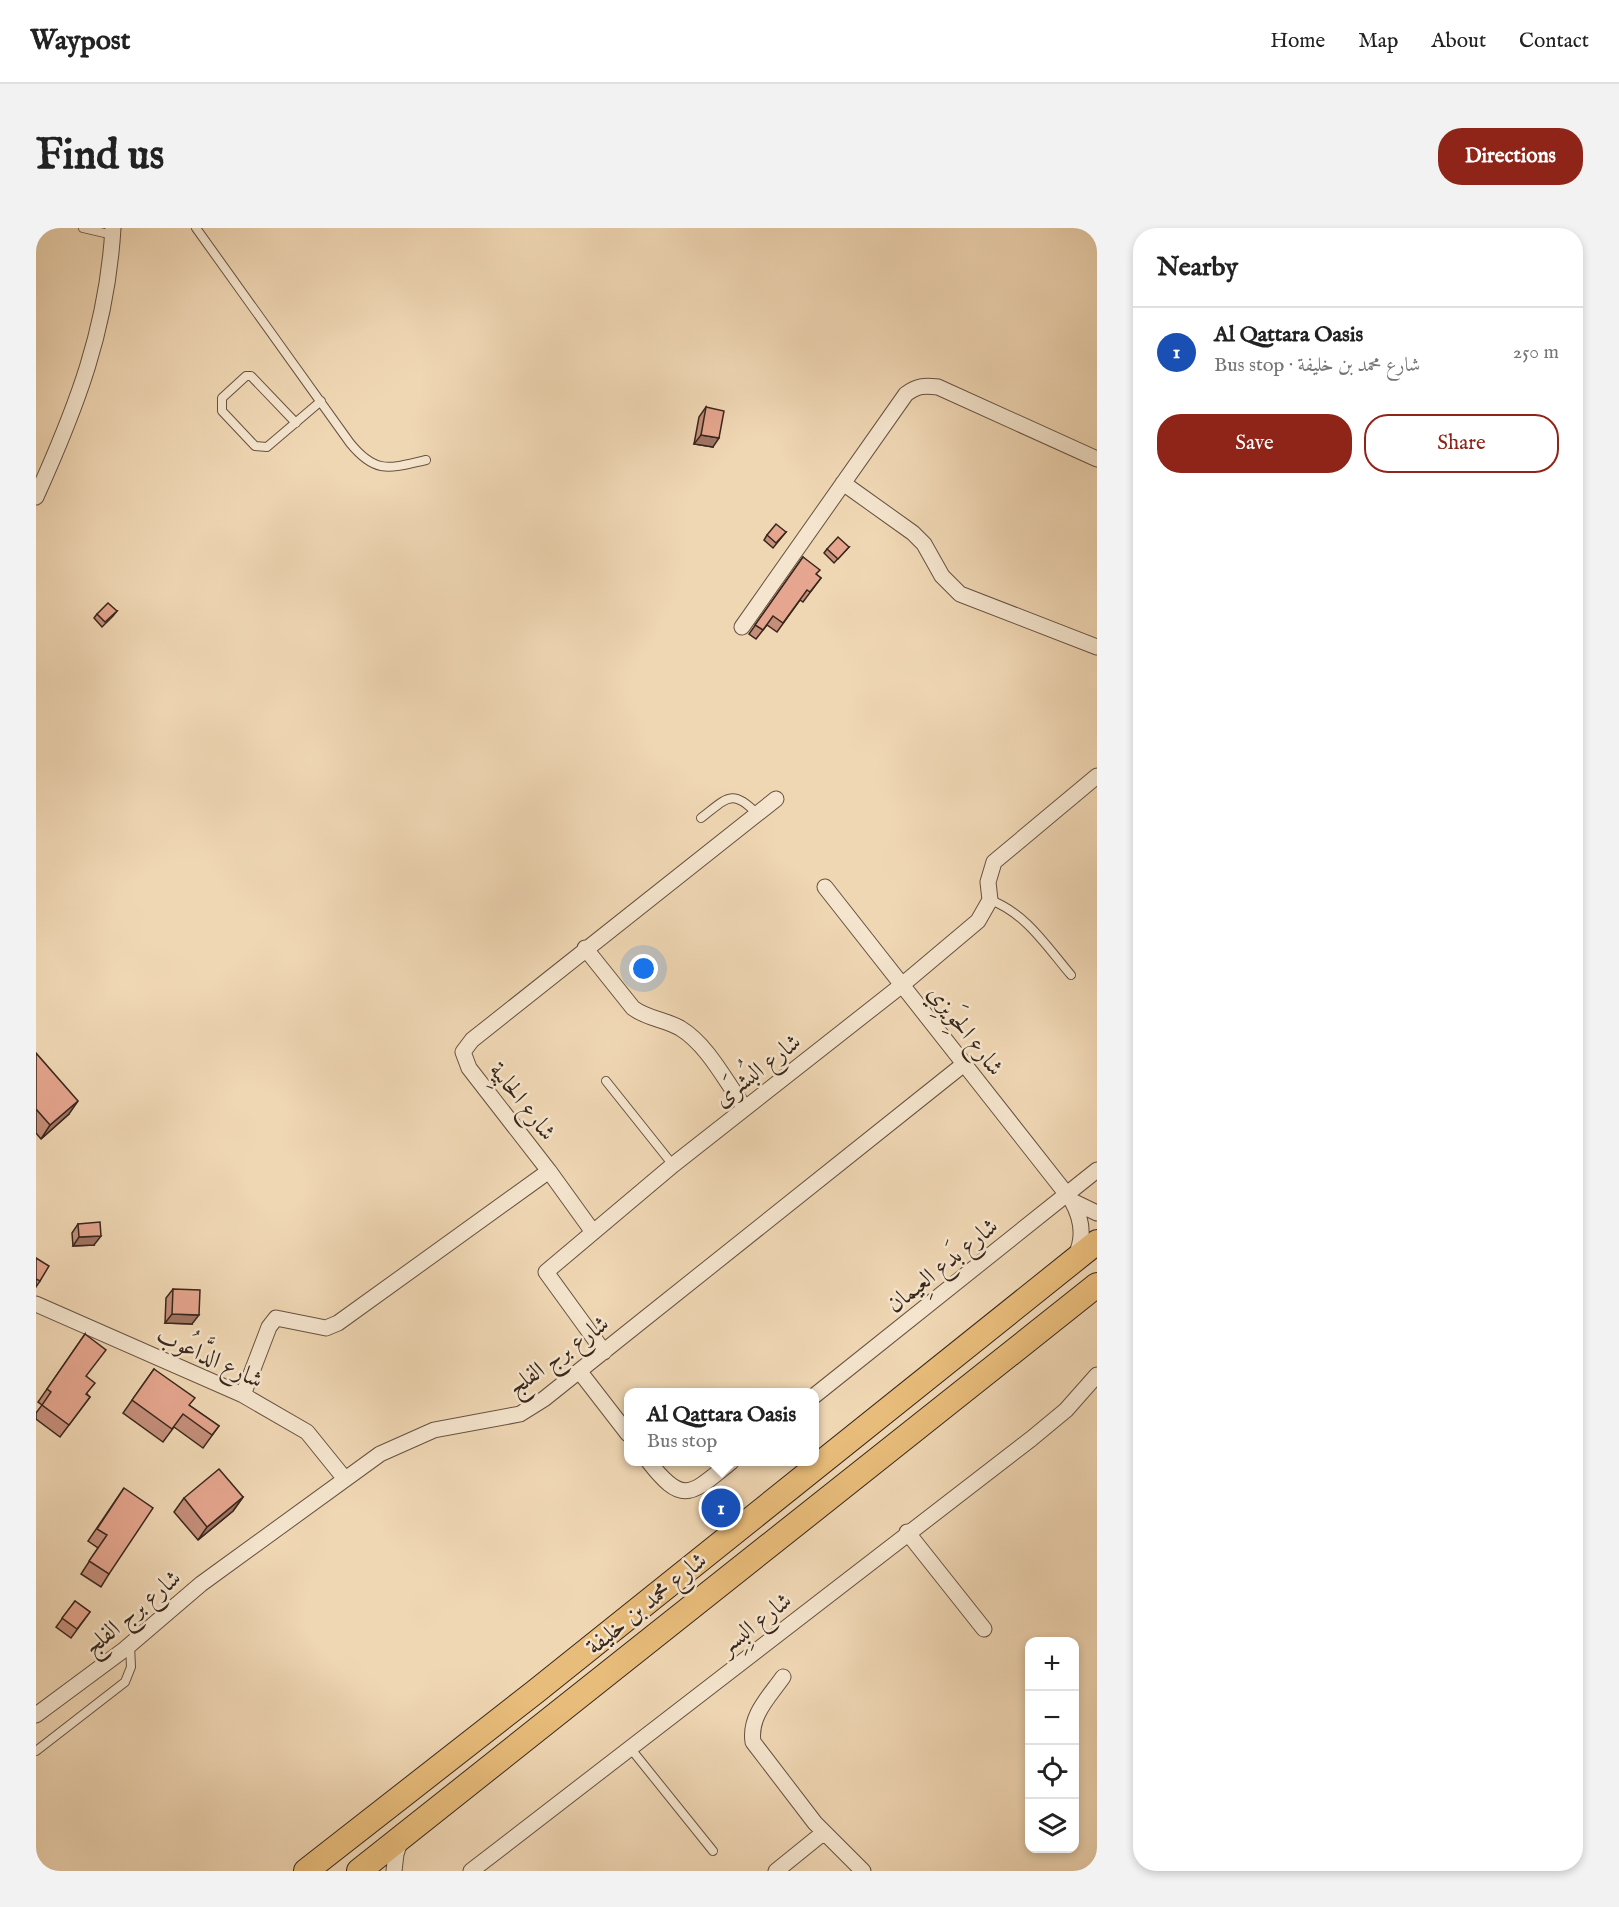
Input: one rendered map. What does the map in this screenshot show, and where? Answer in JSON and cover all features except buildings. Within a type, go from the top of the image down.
[{"type":"highway","name":"شارع محمد بن خليفة","points":[[819,1465],[1097,1242]]},
{"type":"highway","name":"شارع محمد بن خليفة","points":[[359,1871],[1097,1285]]},
{"type":"highway","name":"شارع محمد بن خليفة","points":[[306,1871],[817,1466]]},
{"type":"street","points":[[36,497],[70,418],[97,338],[106,302],[113,232]]},
{"type":"street","points":[[742,627],[906,394],[915,388],[926,385],[938,387],[1097,459]]},
{"type":"street","points":[[843,483],[913,532],[924,544],[946,581],[960,594],[1097,647]]},
{"type":"street","points":[[990,900],[988,882],[994,862],[1097,776]]},
{"type":"street","name":"شارع الحابِية","points":[[243,1395],[269,1327],[276,1318],[326,1328],[338,1323],[549,1171],[469,1068],[463,1052],[472,1040],[585,948],[776,799]]},
{"type":"street","name":"شارع الحِوَيزِي","points":[[825,887],[1070,1197],[1081,1221],[1082,1231],[1078,1252],[1073,1262]]},
{"type":"street","name":"شارع البُشرَى","points":[[604,1352],[546,1272],[673,1165],[902,985],[978,921],[990,900]]},
{"type":"street","points":[[585,948],[642,1016],[665,1021],[691,1036],[745,1108]]},
{"type":"street","name":"شارع برج الفلج","points":[[36,1715],[130,1645],[201,1584],[380,1454],[434,1430],[520,1414],[544,1399],[964,1064]]},
{"type":"street","name":"شارع بَدع العِيمان","points":[[819,1392],[1070,1197],[1097,1170]]},
{"type":"street","points":[[549,1171],[593,1232]]},
{"type":"street","name":"شارع الحِوَيزِي","points":[[1070,1197],[1097,1213]]},
{"type":"street","name":"شارع الدَّاعُوب","points":[[36,1304],[243,1395],[307,1432],[345,1479]]},
{"type":"street","points":[[580,1372],[624,1429]]},
{"type":"street","name":"شارع البِسِر","points":[[471,1871],[1057,1417],[1083,1393],[1097,1375]]},
{"type":"street","points":[[653,1466],[664,1482],[673,1489],[684,1492],[695,1489],[725,1466]]},
{"type":"street","points":[[907,1532],[984,1629]]},
{"type":"street","points":[[783,1677],[754,1719],[751,1730],[753,1742],[823,1833],[863,1871]]},
{"type":"street","points":[[776,1871],[823,1833]]},
{"type":"street","points":[[394,1871],[396,1854],[403,1837]]},
{"type":"lane","points":[[83,228],[113,232]]},
{"type":"lane","points":[[196,228],[357,451],[374,465],[394,467],[426,460]]},
{"type":"lane","points":[[296,423],[251,376],[246,376],[222,398],[222,411],[255,446],[267,447],[296,423],[321,401]]},
{"type":"lane","points":[[701,818],[725,800],[735,797],[745,801],[757,814]]},
{"type":"lane","points":[[990,900],[1023,920],[1071,975]]},
{"type":"lane","points":[[606,1081],[673,1165]]},
{"type":"lane","points":[[36,1751],[125,1682],[131,1668],[130,1645]]},
{"type":"lane","points":[[631,1749],[713,1851]]},
{"type":"place","name":"Al Qattara Oasis","points":[[721,1508]]}]
